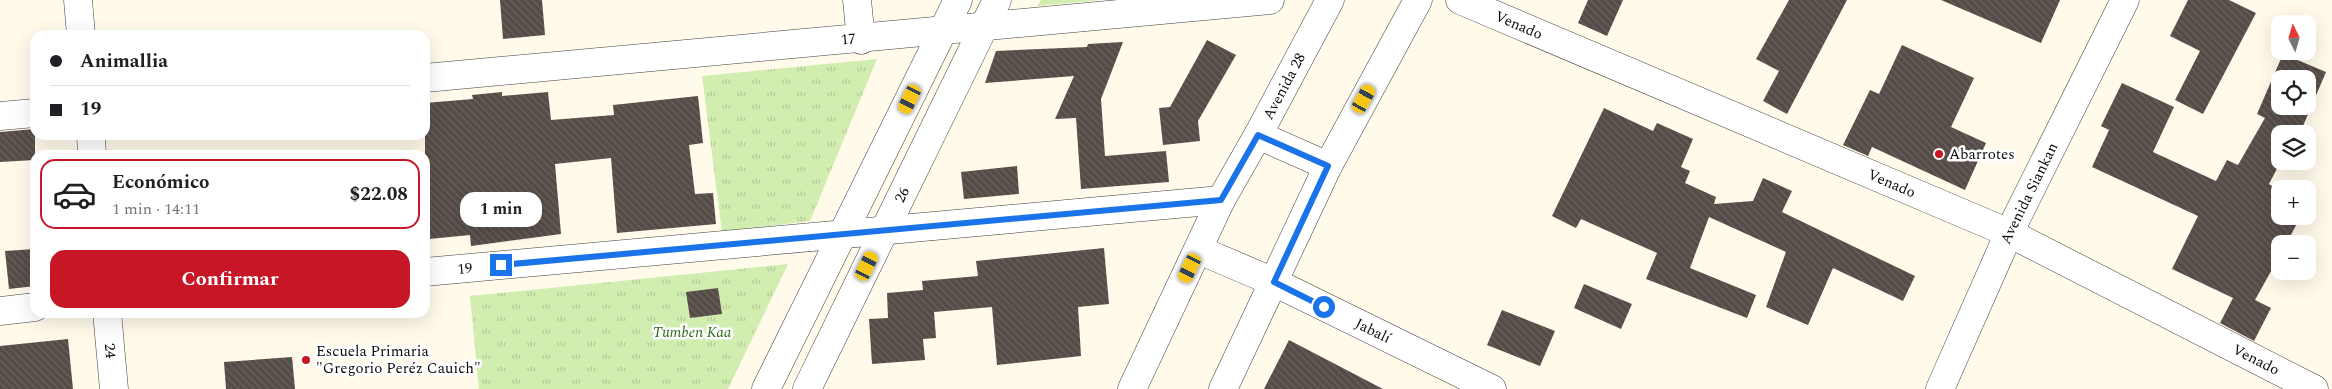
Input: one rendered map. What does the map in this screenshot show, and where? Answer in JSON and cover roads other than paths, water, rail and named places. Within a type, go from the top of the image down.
[{"type":"street","points":[[78,0],[81,30]]},
{"type":"street","points":[[857,0],[860,40]]},
{"type":"street","points":[[766,389],[958,0]]},
{"type":"street","name":"26","points":[[807,389],[997,0]]},
{"type":"street","name":"17","points":[[430,78],[860,40],[1270,0]]},
{"type":"street","name":"Avenida 28","points":[[1132,389],[1221,200],[1330,0]]},
{"type":"street","points":[[1223,389],[1328,166],[1418,0]]},
{"type":"street","name":"Venado","points":[[1460,0],[2009,233],[2314,389]]},
{"type":"street","name":"Avenida Siankan","points":[[1940,389],[2009,233],[2125,0]]},
{"type":"street","points":[[0,116],[30,113]]},
{"type":"street","points":[[1258,135],[1328,166]]},
{"type":"street","name":"19","points":[[430,272],[1221,200]]},
{"type":"street","name":"Jabalí","points":[[1199,250],[1274,282],[1492,389]]},
{"type":"street","points":[[0,311],[30,308]]},
{"type":"street","name":"24","points":[[108,318],[114,389]]},
{"type":"place","name":"Abarrotes","points":[[1939,154]]},
{"type":"place","name":"Escuela Primaria \"Gregorio Peréz Cauich\"","points":[[306,360]]},
{"type":"park label","name":"Tumben Kaa","points":[[692,332]]}]
